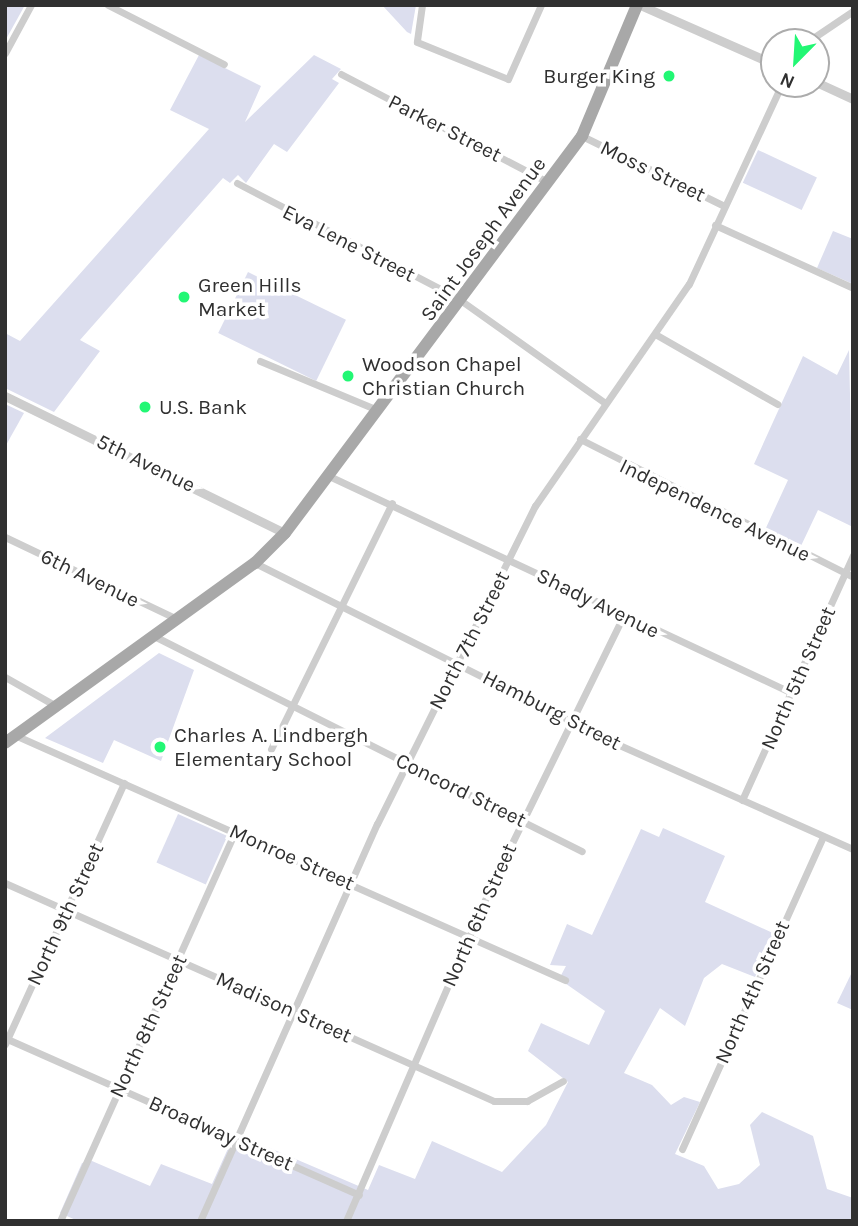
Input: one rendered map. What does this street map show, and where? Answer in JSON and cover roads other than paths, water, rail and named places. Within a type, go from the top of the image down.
[{"type":"main road","name":"Saint Joseph Avenue","points":[[9,742],[151,635],[255,563],[285,533],[462,301],[582,136],[639,5]]},
{"type":"street","points":[[5,53],[31,5]]},
{"type":"street","points":[[108,5],[224,64]]},
{"type":"street","points":[[422,5],[417,42],[508,79],[541,5]]},
{"type":"street","points":[[639,5],[760,58]]},
{"type":"street","points":[[828,28],[853,11]]},
{"type":"street","name":"Parker Street","points":[[341,74],[549,183]]},
{"type":"street","points":[[830,88],[853,99]]},
{"type":"street","name":"North 7th Street","points":[[200,1221],[406,764],[509,559],[604,402],[689,284],[775,98]]},
{"type":"street","name":"Moss Street","points":[[582,136],[724,206]]},
{"type":"street","name":"Eva Lene Street","points":[[237,183],[462,301],[604,402]]},
{"type":"street","points":[[715,225],[853,288]]},
{"type":"street","points":[[655,334],[777,404]]},
{"type":"street","points":[[260,361],[379,411]]},
{"type":"street","name":"5th Avenue","points":[[5,396],[285,533]]},
{"type":"street","name":"Independence Avenue","points":[[580,439],[853,577]]},
{"type":"street","name":"Shady Avenue","points":[[329,476],[392,503],[624,615],[792,692]]},
{"type":"street","points":[[271,749],[392,503]]},
{"type":"street","name":"6th Avenue","points":[[5,537],[176,618]]},
{"type":"street","name":"North 5th Street","points":[[742,800],[853,555]]},
{"type":"street","name":"Hamburg Street","points":[[255,563],[572,721],[853,849]]},
{"type":"street","name":"North 6th Street","points":[[346,1221],[470,935],[523,820],[624,615]]},
{"type":"street","name":"Concord Street","points":[[151,635],[582,851]]},
{"type":"street","points":[[5,677],[56,706]]},
{"type":"street","name":"Monroe Street","points":[[9,742],[124,783],[470,935],[565,980]]},
{"type":"street","name":"North 9th Street","points":[[6,1040],[124,783]]},
{"type":"street","name":"North 8th Street","points":[[60,1221],[235,832]]},
{"type":"street","name":"North 4th Street","points":[[682,1149],[823,836]]},
{"type":"street","name":"Madison Street","points":[[5,884],[413,1065],[509,1104],[563,1081]]},
{"type":"street","name":"Broadway Street","points":[[6,1040],[236,1138],[359,1195]]},
{"type":"place","name":"Burger King","points":[[669,76]]},
{"type":"place","name":"Green Hills Market","points":[[184,297]]},
{"type":"place","name":"Woodson Chapel Christian Church","points":[[348,376]]},
{"type":"place","name":"U.S. Bank","points":[[145,407]]},
{"type":"place","name":"Charles A. Lindbergh Elementary School","points":[[160,747]]}]
